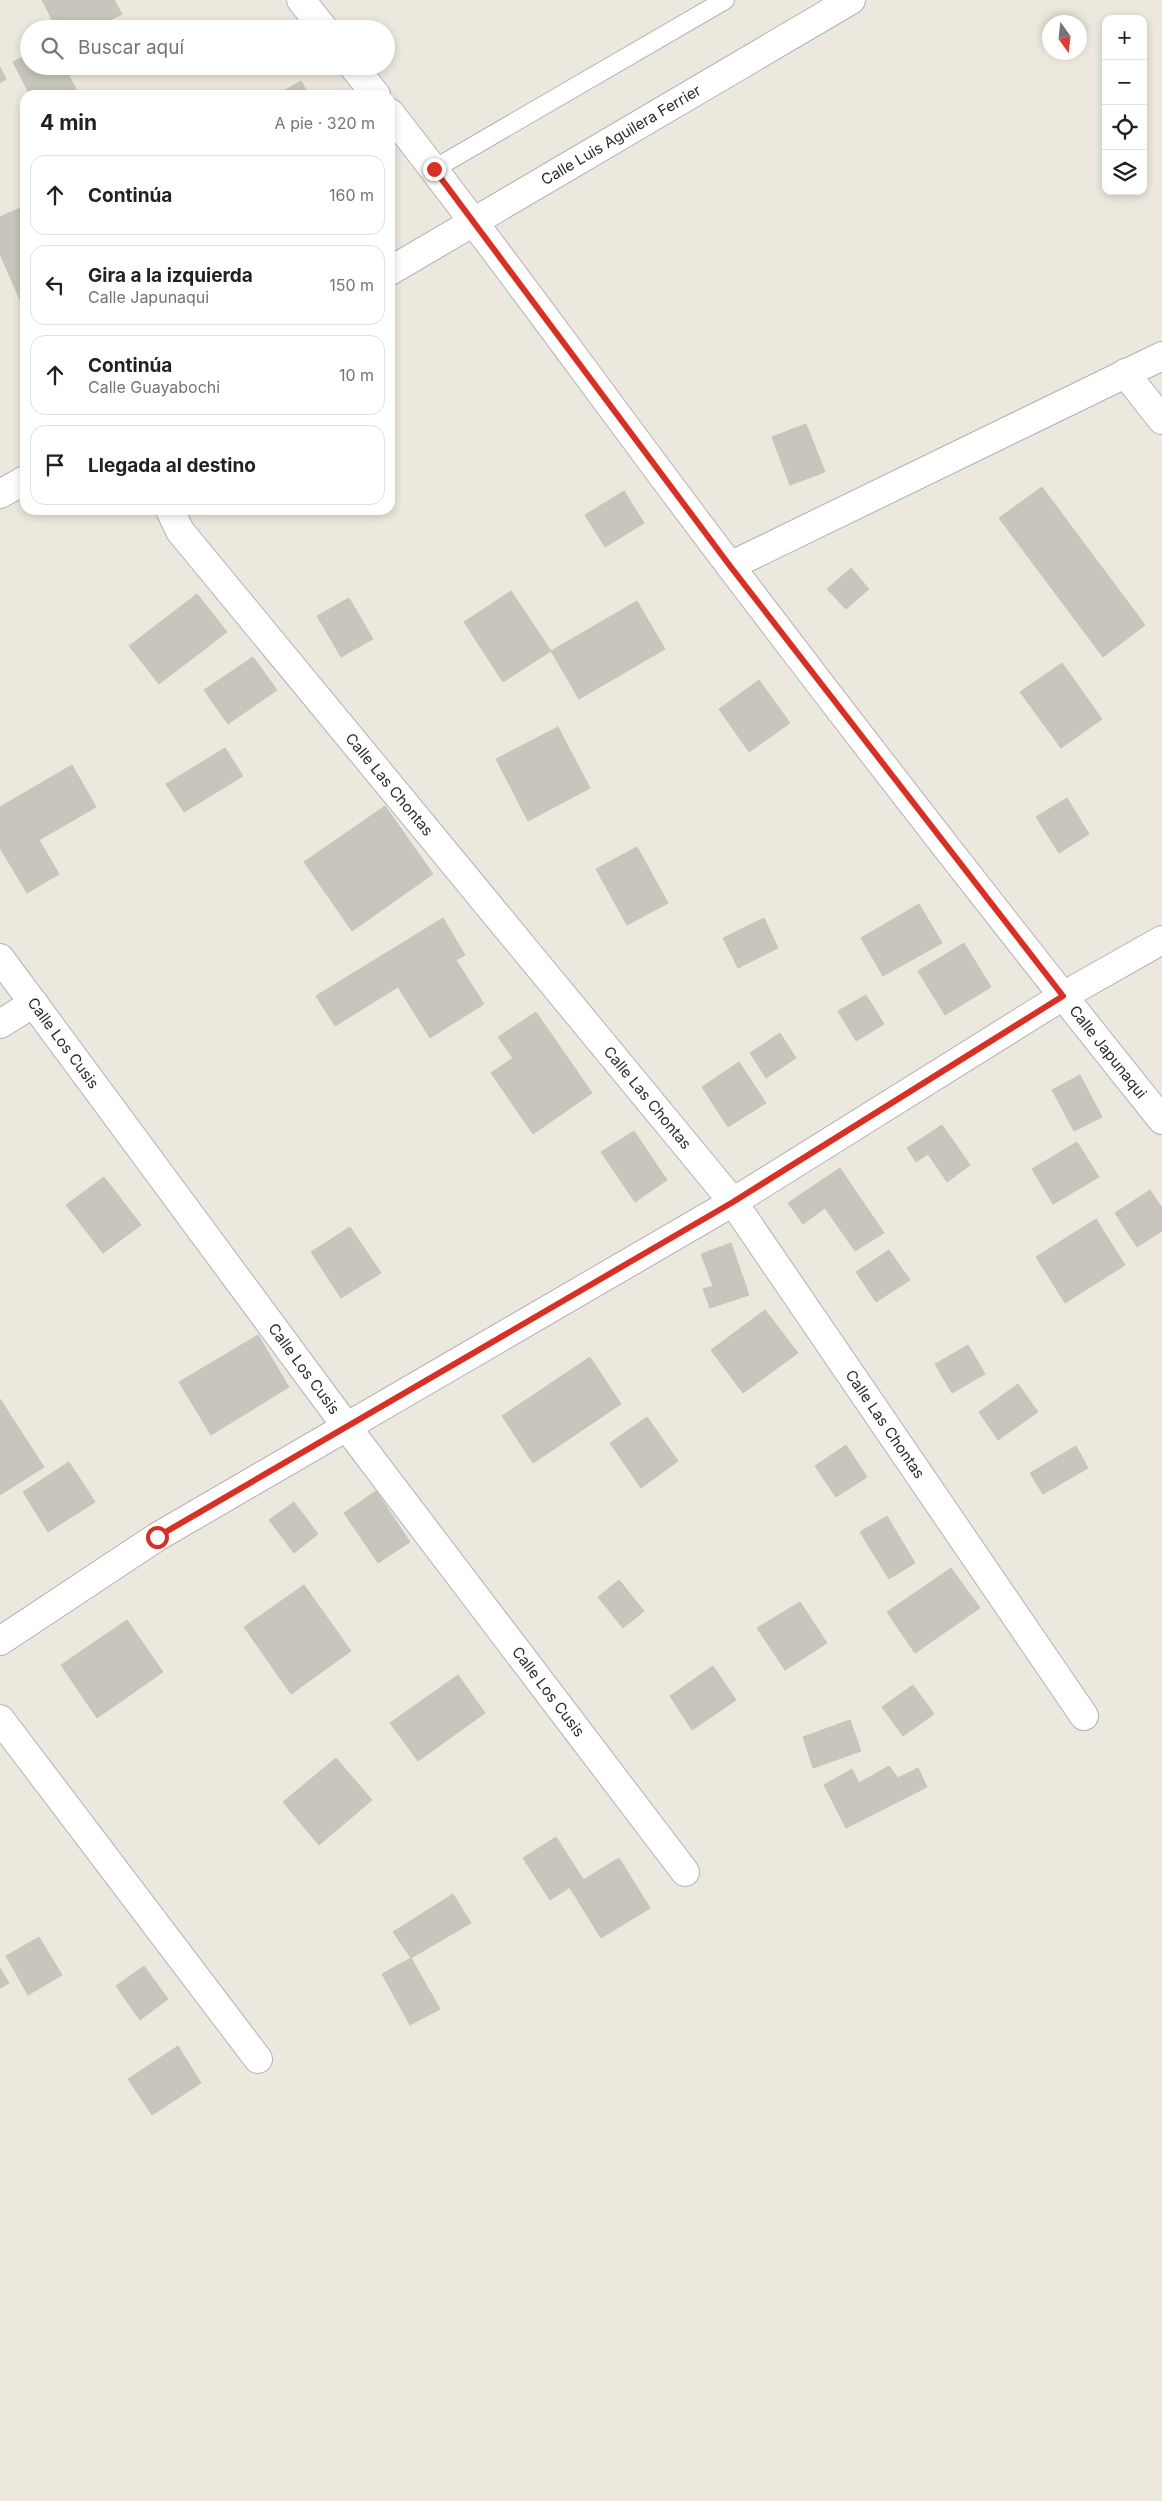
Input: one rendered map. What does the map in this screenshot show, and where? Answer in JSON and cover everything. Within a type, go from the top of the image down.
[{"type":"street","points":[[301,0],[317,20]]},
{"type":"street","name":"Calle Luis Aguilera Ferrier","points":[[395,268],[851,0]]},
{"type":"street","points":[[360,75],[372,90]]},
{"type":"street","name":"Calle Japunaqui","points":[[395,120],[474,220],[730,566],[1063,996],[1162,1120]]},
{"type":"street","points":[[730,566],[1162,356]]},
{"type":"street","points":[[1125,373],[1162,420]]},
{"type":"street","points":[[0,494],[20,483]]},
{"type":"street","name":"Calle Las Chontas","points":[[172,515],[180,530],[733,1202],[1084,1716]]},
{"type":"street","points":[[0,1641],[157,1537],[733,1202],[1063,996],[1162,940]]},
{"type":"street","name":"Calle Los Cusis","points":[[0,958],[346,1426],[685,1872]]},
{"type":"street","points":[[0,1024],[34,1003]]},
{"type":"street","points":[[0,1719],[258,2059]]},
{"type":"lane","points":[[434,169],[725,0]]},
{"type":"building","points":[[42,0],[114,0],[122,14],[110,20],[52,20]]},
{"type":"building","points":[[20,58],[20,75],[69,75],[76,90],[27,90],[13,62]]},
{"type":"building","points":[[0,67],[6,79],[0,83]]},
{"type":"building","points":[[301,81],[306,90],[286,90]]},
{"type":"building","points":[[20,208],[20,300],[0,254],[0,217]]},
{"type":"building","points":[[806,424],[825,472],[790,485],[772,437]]},
{"type":"building","points":[[1042,487],[1145,625],[1103,657],[999,518]]},
{"type":"building","points":[[624,491],[644,523],[605,547],[585,515]]},
{"type":"building","points":[[851,568],[869,589],[846,609],[827,589]]},
{"type":"building","points":[[511,591],[551,651],[503,682],[464,622]]},
{"type":"building","points":[[197,594],[227,632],[159,684],[129,646]]},
{"type":"building","points":[[349,598],[373,639],[341,657],[317,616]]},
{"type":"building","points":[[637,601],[665,649],[579,699],[551,651]]},
{"type":"building","points":[[253,657],[277,690],[228,724],[204,690]]},
{"type":"building","points":[[1062,663],[1102,719],[1061,748],[1020,692]]},
{"type":"building","points":[[759,680],[790,723],[749,752],[719,709]]},
{"type":"building","points":[[558,727],[590,788],[528,821],[496,759]]},
{"type":"building","points":[[225,748],[243,776],[184,812],[166,784]]},
{"type":"building","points":[[72,765],[96,807],[39,840],[59,874],[27,893],[0,848],[0,807]]},
{"type":"building","points":[[1067,798],[1089,834],[1059,853],[1036,817]]},
{"type":"building","points":[[385,806],[433,874],[352,931],[304,862]]},
{"type":"building","points":[[637,847],[668,903],[627,925],[596,869]]},
{"type":"building","points":[[919,904],[942,943],[883,976],[861,938]]},
{"type":"building","points":[[443,918],[465,955],[456,960],[484,1004],[430,1038],[398,987],[335,1026],[316,996]]},
{"type":"building","points":[[764,918],[778,948],[738,968],[723,938]]},
{"type":"building","points":[[964,943],[991,987],[945,1015],[918,971]]},
{"type":"building","points":[[866,995],[884,1024],[856,1041],[838,1011]]},
{"type":"building","points":[[536,1012],[592,1093],[533,1134],[491,1073],[513,1058],[498,1037]]},
{"type":"building","points":[[780,1033],[796,1058],[766,1078],[750,1053]]},
{"type":"building","points":[[739,1062],[766,1103],[728,1127],[702,1087]]},
{"type":"building","points":[[1080,1075],[1102,1117],[1074,1131],[1052,1090]]},
{"type":"building","points":[[942,1125],[970,1165],[947,1182],[928,1154],[916,1162],[907,1148]]},
{"type":"building","points":[[634,1131],[667,1180],[635,1202],[601,1152]]},
{"type":"building","points":[[1077,1142],[1099,1177],[1053,1204],[1032,1169]]},
{"type":"building","points":[[840,1168],[884,1233],[855,1251],[825,1208],[803,1224],[788,1203]]},
{"type":"building","points":[[104,1177],[141,1225],[103,1253],[66,1205]]},
{"type":"building","points":[[1150,1190],[1162,1208],[1162,1231],[1137,1247],[1115,1213]]},
{"type":"building","points":[[1096,1219],[1125,1265],[1065,1303],[1036,1257]]},
{"type":"building","points":[[350,1227],[381,1273],[341,1298],[311,1252]]},
{"type":"building","points":[[731,1243],[749,1295],[710,1308],[703,1289],[713,1286],[701,1254]]},
{"type":"building","points":[[889,1250],[910,1280],[876,1302],[856,1272]]},
{"type":"building","points":[[765,1310],[798,1353],[743,1393],[711,1350]]},
{"type":"building","points":[[258,1335],[289,1387],[211,1435],[179,1382]]},
{"type":"building","points":[[968,1345],[985,1374],[952,1393],[935,1364]]},
{"type":"building","points":[[590,1357],[621,1404],[533,1463],[502,1416]]},
{"type":"building","points":[[1018,1384],[1038,1412],[998,1440],[979,1412]]},
{"type":"building","points":[[0,1399],[44,1467],[0,1495]]},
{"type":"building","points":[[647,1417],[678,1461],[641,1488],[610,1443]]},
{"type":"building","points":[[846,1445],[867,1477],[836,1497],[815,1466]]},
{"type":"building","points":[[1076,1446],[1088,1468],[1043,1494],[1030,1473]]},
{"type":"building","points":[[69,1462],[95,1502],[48,1532],[23,1492]]},
{"type":"building","points":[[376,1491],[410,1542],[378,1563],[344,1513]]},
{"type":"building","points":[[294,1502],[318,1534],[294,1553],[269,1520]]},
{"type":"building","points":[[887,1516],[915,1563],[889,1579],[860,1532]]},
{"type":"building","points":[[951,1568],[980,1608],[915,1653],[887,1612]]},
{"type":"building","points":[[619,1580],[644,1611],[623,1628],[598,1597]]},
{"type":"building","points":[[304,1585],[351,1651],[291,1694],[244,1627]]},
{"type":"building","points":[[800,1602],[827,1643],[785,1670],[757,1628]]},
{"type":"building","points":[[127,1620],[163,1672],[97,1718],[61,1665]]},
{"type":"building","points":[[713,1666],[736,1700],[692,1730],[670,1696]]},
{"type":"building","points":[[458,1675],[485,1713],[418,1761],[390,1723]]},
{"type":"building","points":[[913,1685],[934,1714],[903,1736],[882,1707]]},
{"type":"building","points":[[850,1720],[861,1751],[813,1768],[803,1737]]},
{"type":"building","points":[[336,1758],[372,1800],[319,1845],[283,1802]]},
{"type":"building","points":[[889,1766],[898,1778],[918,1768],[927,1787],[846,1828],[824,1785],[852,1769],[859,1783]]},
{"type":"building","points":[[556,1837],[583,1879],[550,1900],[523,1858]]},
{"type":"building","points":[[619,1858],[650,1908],[601,1938],[570,1888]]},
{"type":"building","points":[[453,1894],[471,1923],[411,1958],[393,1932]]},
{"type":"building","points":[[39,1937],[62,1975],[28,1995],[6,1956]]},
{"type":"building","points":[[411,1958],[440,2009],[410,2025],[382,1974]]},
{"type":"building","points":[[144,1966],[168,1999],[140,2020],[116,1986]]},
{"type":"building","points":[[0,1968],[9,1983],[0,1988]]},
{"type":"building","points":[[178,2046],[201,2083],[152,2115],[128,2079]]},
{"type":"route","points":[[157,1537],[733,1202],[1063,996],[730,566],[474,220],[434,169]]}]
